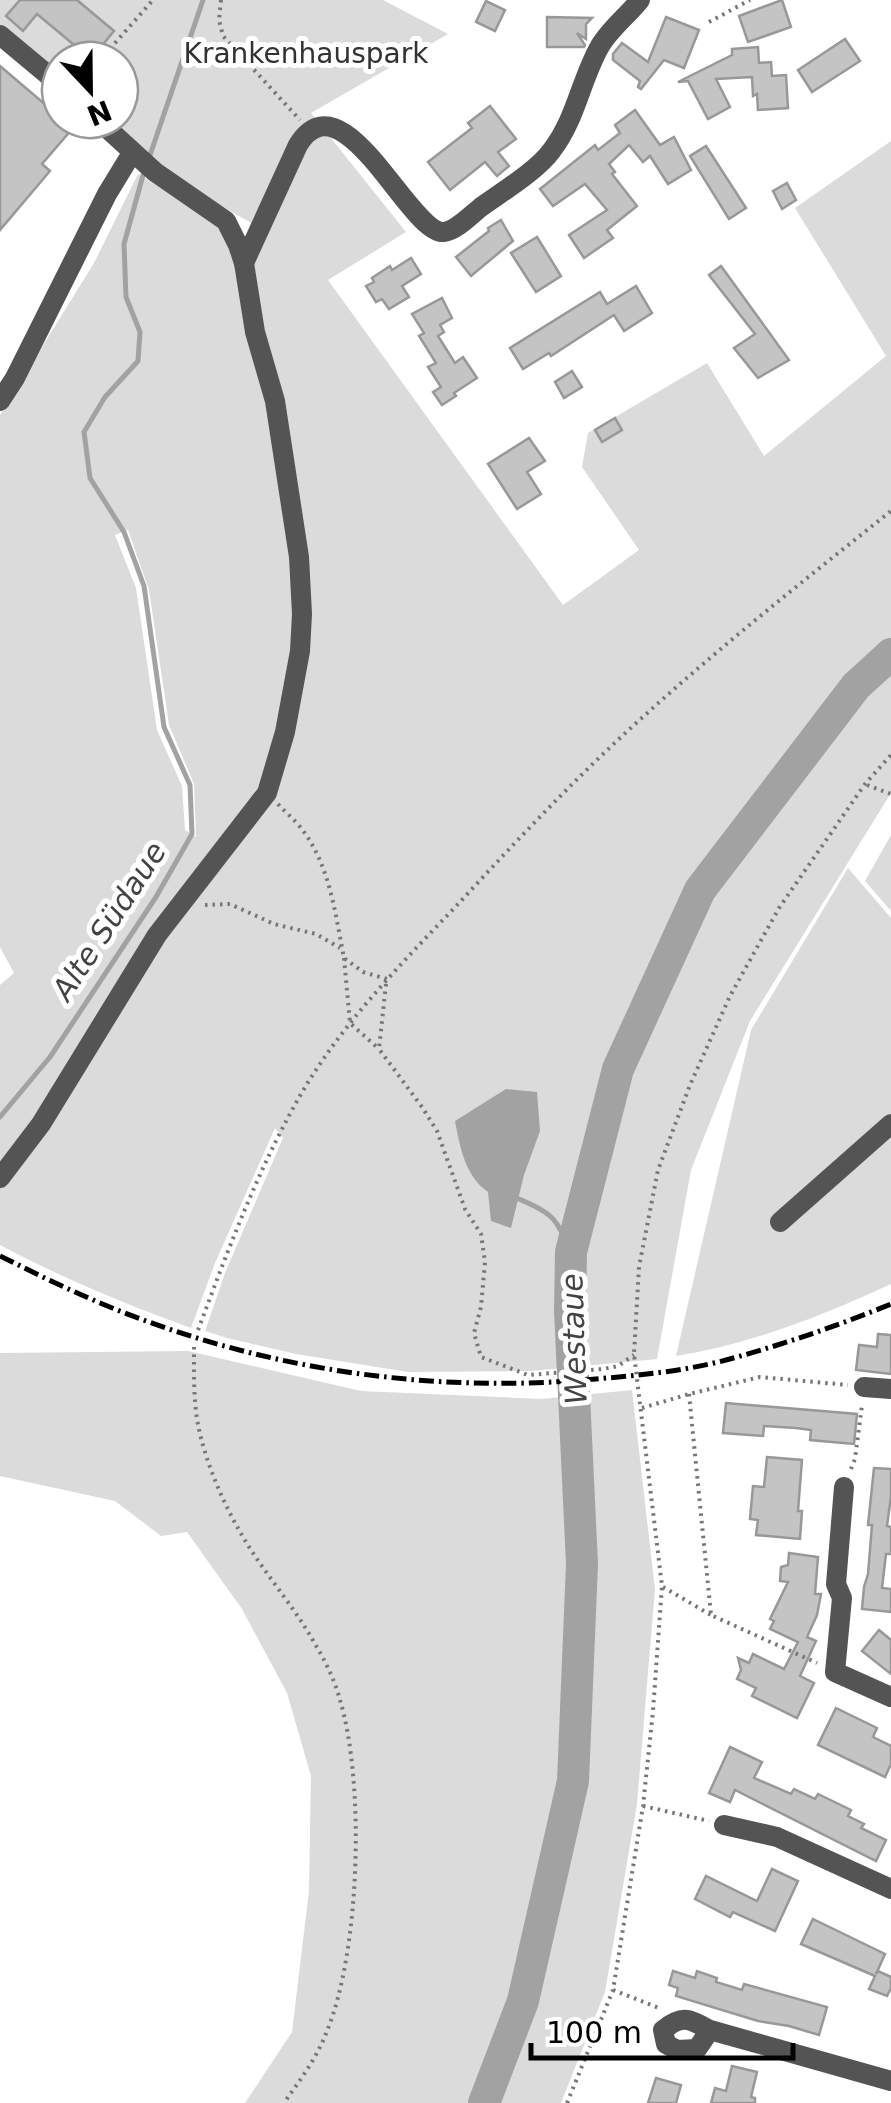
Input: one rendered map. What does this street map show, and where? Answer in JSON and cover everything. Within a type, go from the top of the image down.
[{"type":"street","points":[[244,263],[298,145],[310,130],[319,127],[341,131],[356,142],[427,226],[437,232],[451,230],[551,152],[572,115],[601,45],[640,0]]},
{"type":"street","points":[[0,36],[40,69]]},
{"type":"street","points":[[119,140],[155,172],[226,222],[240,227],[260,226]]},
{"type":"street","points":[[0,401],[7,377],[132,153]]},
{"type":"street","points":[[0,1178],[41,1124],[157,935],[267,793],[285,732],[300,651],[299,556],[275,401],[255,332],[244,263],[226,222]]},
{"type":"street","points":[[780,1222],[891,1124]]},
{"type":"street","points":[[864,1387],[891,1389]]},
{"type":"street","points":[[844,1487],[836,1584],[842,1598],[835,1672],[891,1697]]},
{"type":"street","points":[[724,1824],[777,1837],[891,1889]]},
{"type":"street","points":[[710,2030],[697,2048],[678,2050],[666,2044],[663,2030],[675,2020],[690,2019],[710,2030],[891,2081]]},
{"type":"path","points":[[118,40],[153,0]]},
{"type":"path","points":[[221,0],[218,20],[223,36],[310,130]]},
{"type":"path","points":[[710,22],[750,0]]},
{"type":"path","points":[[198,1330],[275,1142],[302,1093],[350,1023],[387,979],[604,754],[787,594],[891,510]]},
{"type":"path","points":[[567,2103],[613,1990],[643,1806],[653,1710],[662,1586],[634,1354],[639,1267],[658,1170],[730,996],[780,908],[865,784],[891,755]]},
{"type":"path","points":[[865,784],[891,794]]},
{"type":"path","points":[[267,793],[302,829],[323,867],[339,925],[350,1023],[379,1049],[422,1107],[437,1132],[459,1195],[481,1234],[485,1262],[474,1333],[480,1357],[528,1375],[603,1369],[618,1366],[634,1354]]},
{"type":"path","points":[[176,911],[230,904],[274,924],[316,934],[342,949]]},
{"type":"path","points":[[344,958],[364,972],[387,979]]},
{"type":"path","points":[[379,1049],[387,979]]},
{"type":"path","points":[[194,1347],[194,1393],[201,1437],[218,1485],[239,1530],[316,1644],[340,1698],[350,1744],[355,1811],[354,1901],[342,1976],[328,2030],[309,2068],[284,2103]]},
{"type":"path","points":[[641,1409],[760,1377],[864,1387],[856,1459],[844,1487]]},
{"type":"path","points":[[689,1394],[711,1615]]},
{"type":"path","points":[[662,1586],[711,1615],[835,1672]]},
{"type":"path","points":[[643,1806],[724,1824]]},
{"type":"path","points":[[613,1990],[660,2008],[675,2020]]},
{"type":"green space","name":"Krankenhauspark","points":[[0,0],[383,0],[448,34],[311,113],[406,232],[328,280],[563,605],[639,550],[582,467],[588,433],[707,363],[764,456],[886,356],[795,208],[891,141],[891,793],[750,1021],[691,1170],[657,1359],[531,1371],[408,1372],[296,1354],[205,1331],[225,1273],[283,1138],[275,1128],[215,1263],[191,1328],[94,1290],[0,1245],[0,985],[14,973],[0,947],[0,415],[94,263],[138,174],[216,222],[239,268],[280,471],[308,645],[254,263],[267,232],[150,165],[124,140],[140,140],[140,40],[40,40],[40,65],[0,32]],"holes":[[[128,530],[149,590],[169,725],[194,784],[196,837],[185,830],[182,786],[157,730],[136,588],[115,535]]]},
{"type":"green space","points":[[891,835],[891,911],[865,881]]},
{"type":"green space","points":[[848,868],[891,918],[891,1284],[786,1328],[676,1356],[751,1030]]},
{"type":"green space","points":[[188,1351],[361,1391],[541,1399],[632,1390],[655,1589],[637,1804],[605,1992],[561,2103],[245,2103],[292,2032],[309,1891],[311,1776],[287,1693],[242,1609],[187,1532],[161,1536],[115,1501],[0,1476],[0,1353]]},
{"type":"shaded area","points":[[506,1089],[537,1092],[540,1131],[511,1228],[491,1221],[488,1192],[469,1169],[455,1121]]},
{"type":"building","points":[[20,0],[77,0],[114,31],[107,40],[68,40],[37,14],[23,31],[6,16]]},
{"type":"building","points":[[782,0],[791,27],[748,42],[739,16]]},
{"type":"building","points":[[486,1],[505,10],[495,31],[476,22]]},
{"type":"building","points":[[547,17],[592,18],[586,24],[586,39],[577,33],[584,47],[547,47]]},
{"type":"building","points":[[666,17],[699,30],[684,68],[664,60],[641,89],[640,81],[613,60],[613,54],[622,43],[648,62]]},
{"type":"building","points":[[845,39],[860,61],[812,92],[798,70]]},
{"type":"building","points":[[758,47],[759,63],[771,62],[772,76],[786,75],[788,108],[758,110],[752,77],[716,79],[730,107],[708,119],[688,81],[678,82],[732,55],[732,49]]},
{"type":"building","points":[[0,66],[40,100],[40,140],[63,140],[42,164],[50,171],[0,230]]},
{"type":"building","points":[[490,106],[516,139],[498,152],[509,166],[497,176],[485,162],[450,190],[428,162],[472,128],[468,123]]},
{"type":"building","points":[[635,110],[660,145],[674,137],[691,170],[668,184],[650,156],[643,162],[629,145],[609,164],[615,172],[612,174],[637,206],[607,230],[613,238],[584,258],[569,235],[607,210],[585,184],[553,206],[540,189],[595,145],[598,150],[620,133],[615,125]]},
{"type":"building","points":[[706,146],[746,208],[729,219],[690,156]]},
{"type":"building","points":[[787,183],[796,200],[782,209],[773,191]]},
{"type":"building","points":[[501,220],[513,241],[471,276],[456,257]]},
{"type":"building","points":[[537,237],[561,276],[536,292],[511,253]]},
{"type":"building","points":[[411,258],[421,274],[402,286],[409,297],[389,309],[382,299],[376,302],[366,286],[374,282],[372,278]]},
{"type":"building","points":[[721,266],[789,360],[758,378],[734,348],[755,334],[709,275]]},
{"type":"building","points":[[636,286],[652,313],[624,331],[614,315],[551,356],[549,353],[523,369],[510,348],[600,292],[607,304]]},
{"type":"building","points":[[442,298],[452,318],[440,325],[444,332],[438,336],[455,363],[463,357],[477,378],[442,405],[433,392],[441,387],[428,367],[436,363],[419,336],[424,333],[412,314]]},
{"type":"building","points":[[572,371],[582,387],[564,398],[555,382]]},
{"type":"building","points":[[615,418],[622,430],[602,442],[595,430]]},
{"type":"building","points":[[529,438],[545,461],[527,472],[541,494],[517,509],[488,464]]},
{"type":"building","points":[[878,1334],[891,1335],[891,1374],[856,1370],[859,1345],[877,1347]]},
{"type":"building","points":[[726,1403],[857,1414],[854,1444],[810,1440],[811,1430],[796,1428],[764,1426],[763,1436],[723,1433]]},
{"type":"building","points":[[767,1457],[802,1460],[800,1539],[756,1535],[758,1520],[750,1519],[753,1486],[764,1487]]},
{"type":"building","points":[[874,1468],[891,1469],[887,1526],[891,1527],[891,1554],[886,1554],[882,1588],[891,1589],[891,1612],[862,1609],[868,1574]]},
{"type":"building","points":[[789,1553],[818,1557],[815,1594],[821,1594],[807,1637],[816,1641],[800,1676],[814,1683],[797,1718],[752,1696],[756,1688],[737,1679],[741,1670],[738,1658],[749,1663],[753,1654],[784,1669],[798,1642],[770,1629],[774,1621],[770,1619],[788,1582],[780,1581],[781,1567],[788,1565]]},
{"type":"building","points":[[879,1630],[891,1640],[891,1674],[862,1651]]},
{"type":"building","points":[[836,1708],[877,1728],[873,1737],[891,1746],[891,1764],[885,1777],[818,1745]]},
{"type":"building","points":[[730,1747],[762,1762],[754,1778],[791,1794],[794,1789],[815,1799],[818,1794],[851,1810],[848,1816],[864,1824],[861,1828],[886,1840],[876,1861],[735,1790],[730,1802],[709,1793]]},
{"type":"building","points":[[772,1869],[798,1881],[775,1931],[733,1912],[730,1917],[695,1899],[706,1876],[757,1901]]},
{"type":"building","points":[[813,1919],[885,1954],[876,1974],[878,1971],[891,1977],[887,1996],[869,1989],[875,1976],[801,1944]]},
{"type":"building","points":[[673,1971],[695,1978],[697,1971],[742,1990],[744,1984],[827,2007],[819,2035],[676,1996],[678,1988],[669,1985]]},
{"type":"building","points":[[732,2066],[757,2072],[751,2097],[755,2103],[711,2103],[715,2088],[726,2091]]},
{"type":"building","points":[[656,2078],[681,2085],[676,2103],[648,2103]]},
{"type":"waterway","name":"Alte Südaue","points":[[149,158],[203,0]]},
{"type":"waterway","name":"Alte Südaue","points":[[0,1117],[50,1057],[156,897],[192,834],[190,785],[164,727],[144,586],[124,532],[90,478],[84,432],[105,397],[138,361],[140,332],[126,297],[124,244],[145,168]]},
{"type":"waterway","name":"Westaue","points":[[484,2103],[523,2001],[573,1781],[582,1564],[570,1311],[571,1252],[618,1069],[700,890],[856,686],[891,654]]},
{"type":"waterway","points":[[519,1199],[552,1218],[571,1252]]},
{"type":"railway","points":[[0,1256],[135,1317],[197,1338],[324,1368],[453,1382],[584,1380],[691,1368],[789,1341],[891,1304]]}]
